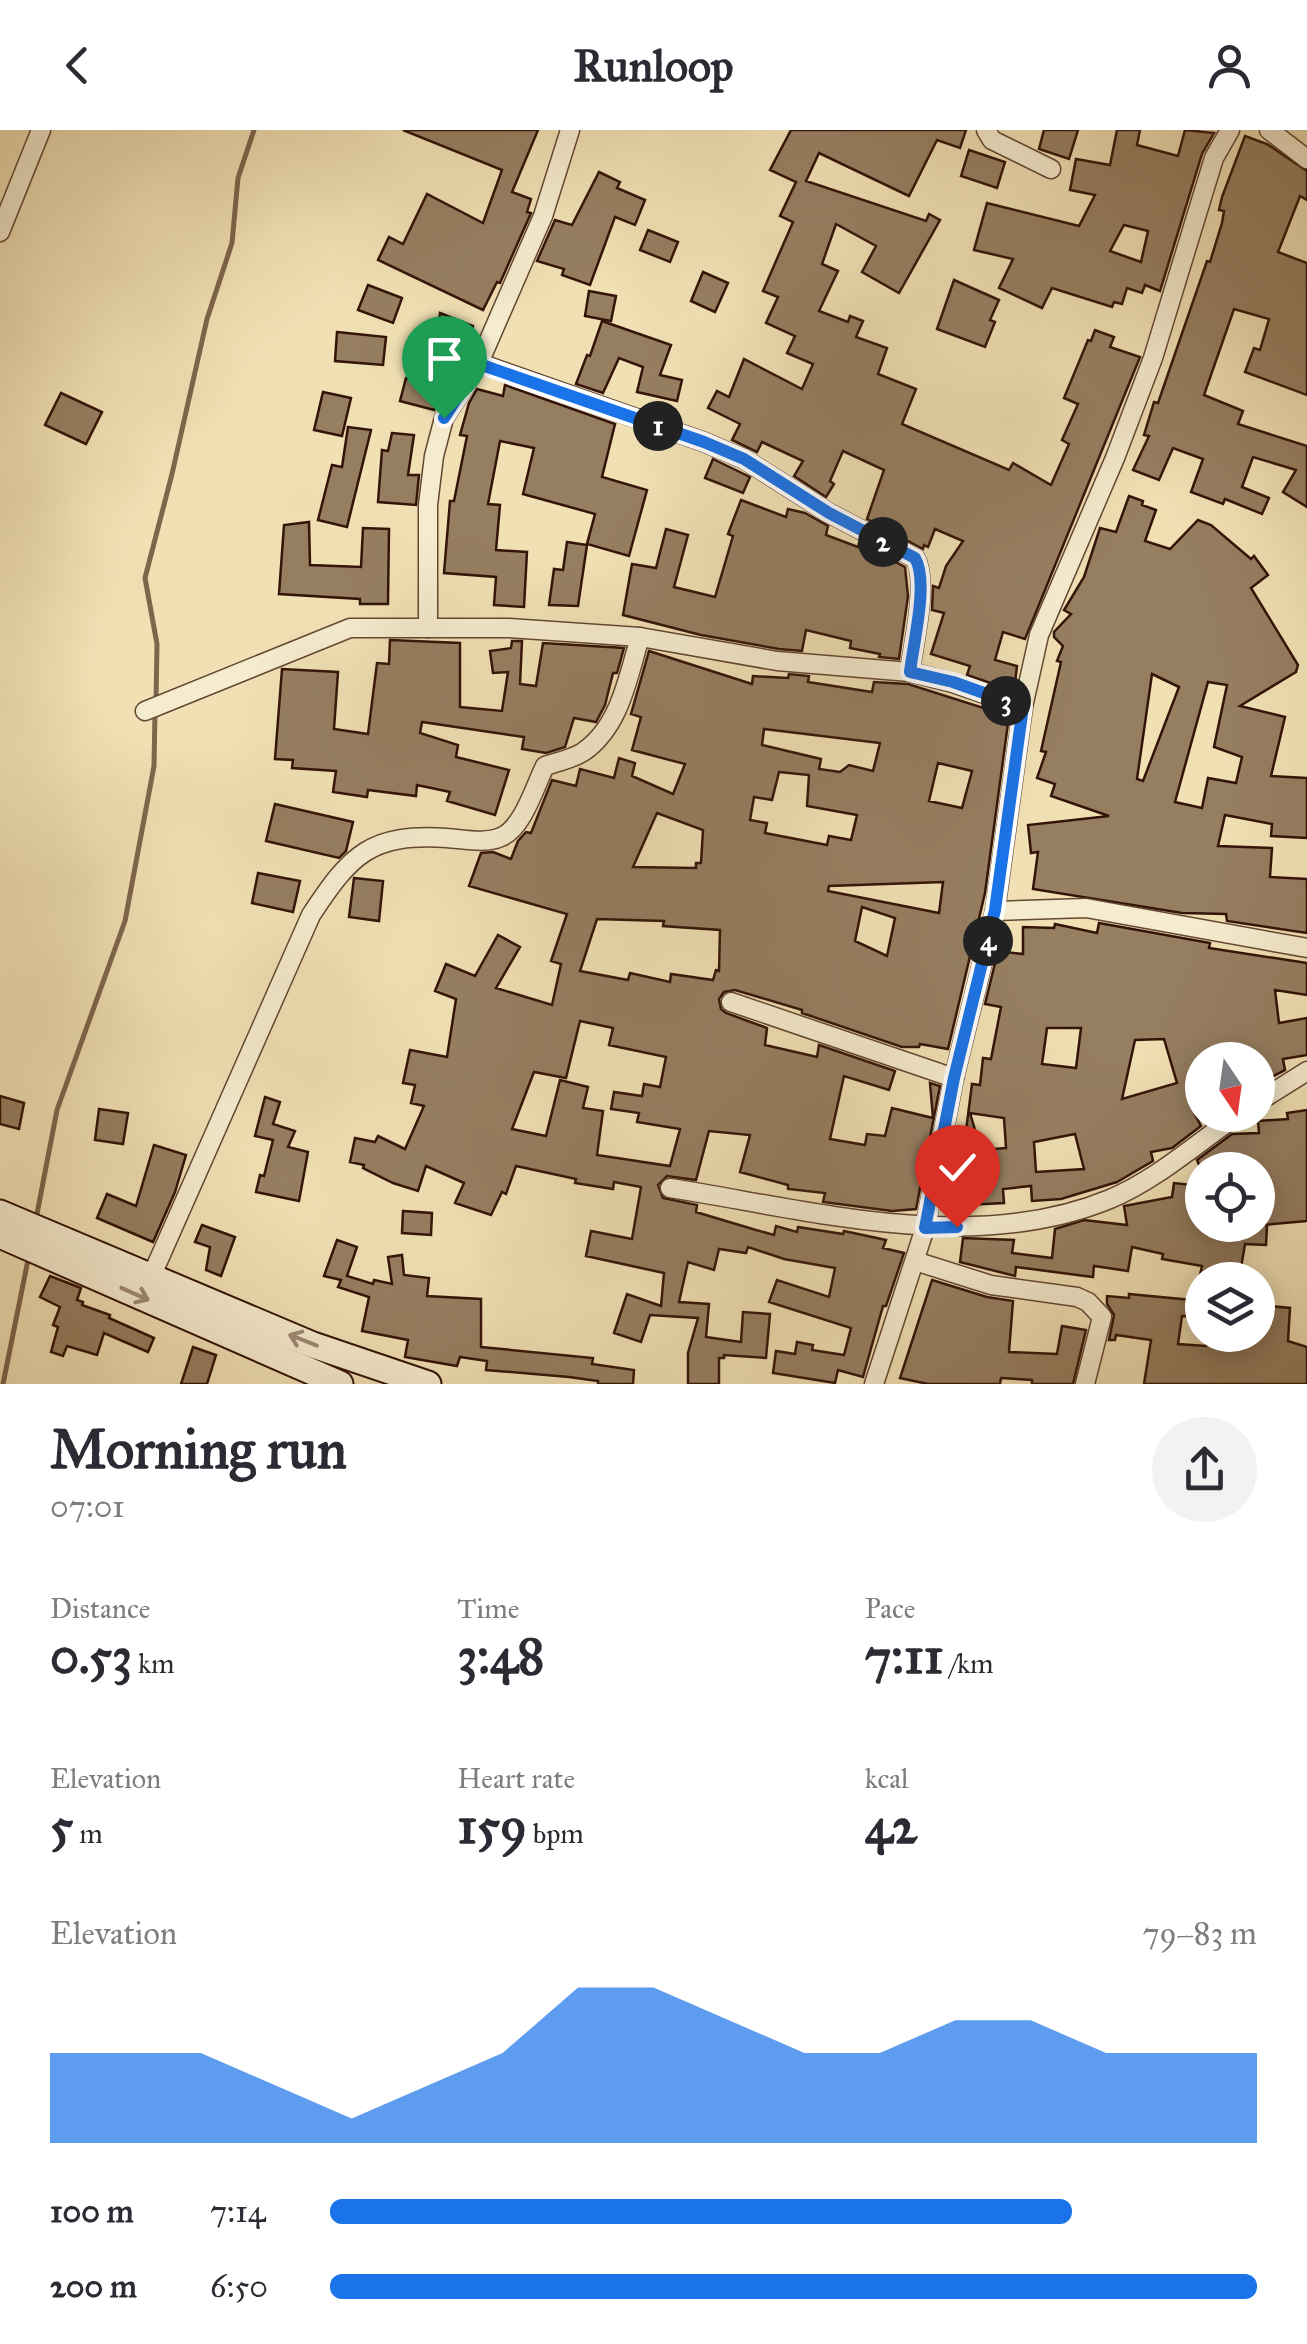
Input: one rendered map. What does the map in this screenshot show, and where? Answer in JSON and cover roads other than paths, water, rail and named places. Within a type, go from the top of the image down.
[{"type":"main road","points":[[0,1214],[30,1240],[340,1384]]},
{"type":"main road","points":[[30,1240],[152,1275],[313,1344],[428,1384]]},
{"type":"street","points":[[0,232],[40,130]]},
{"type":"street","points":[[428,628],[428,505],[444,418],[479,364],[543,216],[570,130]]},
{"type":"street","points":[[986,130],[992,140],[1050,169]]},
{"type":"street","points":[[874,1384],[925,1228],[954,1078],[995,910],[1023,707],[1039,634],[1115,458],[1153,358],[1214,158],[1230,130]]},
{"type":"street","points":[[1269,130],[1307,159]]},
{"type":"street","points":[[479,364],[744,459],[829,513],[915,558],[921,567],[910,672]]},
{"type":"street","points":[[144,711],[350,628],[562,630],[640,638],[777,661],[910,672],[953,682],[1023,707]]},
{"type":"street","points":[[152,1275],[311,916],[332,884],[354,859],[384,840],[420,836],[482,840],[502,837],[516,823],[545,766],[582,753],[606,731],[617,711],[640,638]]},
{"type":"street","points":[[995,910],[1086,908],[1307,948]]},
{"type":"street","points":[[732,1002],[954,1078]]},
{"type":"street","points":[[1275,1091],[1307,1071]]},
{"type":"street","points":[[670,1188],[925,1228],[1014,1222],[1072,1211],[1111,1198],[1214,1132]]},
{"type":"street","points":[[914,1262],[991,1285],[1077,1297],[1088,1302],[1102,1316],[1085,1384]]},
{"type":"waterway","points":[[156,701],[157,644],[145,578],[207,319],[232,243],[238,178],[254,130]]},
{"type":"waterway","points":[[36,1219],[57,1110],[125,921],[154,766],[155,712]]},
{"type":"waterway","points":[[3,1384],[29,1255]]}]
